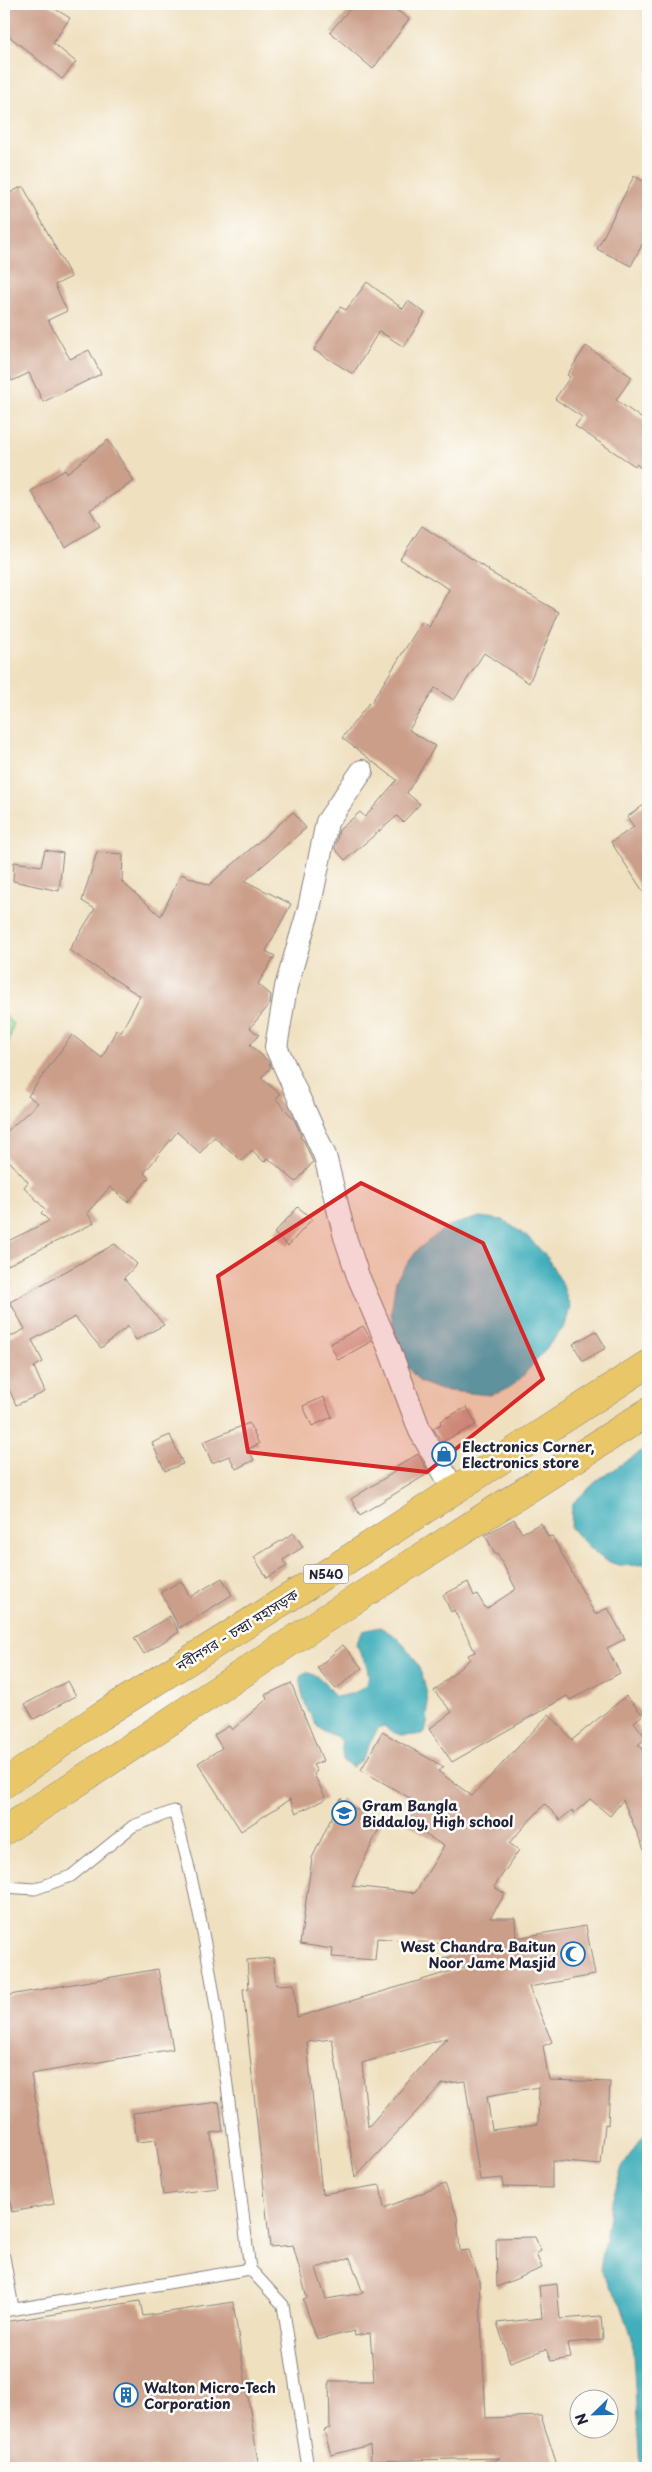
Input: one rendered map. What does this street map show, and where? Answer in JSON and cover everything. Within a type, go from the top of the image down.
[{"type":"highway","name":"নবীনগর - চন্দ্রা মহাসড়ক","points":[[4,1784],[99,1717],[648,1364]]},
{"type":"highway","name":"N540","points":[[4,1831],[333,1614],[648,1412]]},
{"type":"street","points":[[362,771],[328,822],[309,909],[286,987],[276,1047],[325,1156],[345,1237],[358,1276],[420,1431],[454,1490]]},
{"type":"lane","points":[[4,1887],[35,1889],[71,1876],[134,1826],[174,1811],[192,1872],[211,1974],[250,2269],[283,2305],[308,2468]]},
{"type":"lane","points":[[4,2257],[8,2310],[250,2269]]},
{"type":"highlighted area","points":[[361,1183],[483,1243],[543,1379],[427,1472],[248,1452],[218,1276]]},
{"type":"green space","points":[[4,1014],[13,1024],[4,1063]]},
{"type":"water","points":[[480,1217],[503,1220],[528,1237],[547,1257],[562,1283],[570,1307],[565,1326],[522,1377],[509,1388],[490,1395],[440,1390],[420,1382],[404,1363],[395,1336],[391,1313],[396,1280],[418,1249],[448,1226]]},
{"type":"water","points":[[648,1447],[648,1563],[623,1565],[613,1563],[596,1553],[571,1528],[572,1504],[599,1479]]},
{"type":"water","points":[[380,1627],[399,1640],[415,1660],[420,1671],[427,1695],[428,1708],[425,1733],[403,1735],[393,1732],[384,1726],[378,1728],[361,1761],[352,1767],[343,1761],[341,1740],[324,1731],[314,1721],[306,1707],[300,1677],[306,1672],[317,1676],[335,1697],[359,1691],[368,1680],[368,1673],[356,1644],[363,1631]]},
{"type":"water","points":[[648,2132],[648,2468],[640,2468],[632,2338],[621,2305],[600,2270],[611,2204],[622,2167],[639,2141]]},
{"type":"building","points":[[4,4],[47,4],[70,18],[53,43],[76,62],[62,79],[4,32]]},
{"type":"building","points":[[354,4],[388,4],[409,19],[373,69],[330,32]]},
{"type":"building","points":[[634,176],[648,184],[648,233],[631,266],[597,249]]},
{"type":"building","points":[[23,186],[71,277],[55,285],[67,311],[48,320],[70,359],[89,350],[101,374],[43,402],[29,373],[12,381],[4,364],[4,196]]},
{"type":"building","points":[[367,282],[403,309],[408,301],[425,313],[404,347],[379,331],[353,374],[314,350],[340,307],[346,310]]},
{"type":"building","points":[[586,346],[632,377],[616,400],[648,423],[648,473],[575,426],[582,417],[555,399],[570,377],[567,375]]},
{"type":"building","points":[[108,440],[134,481],[90,510],[100,526],[65,547],[31,491],[65,470],[67,473]]},
{"type":"building","points":[[422,526],[488,571],[559,612],[529,683],[484,653],[454,700],[435,688],[409,730],[435,746],[407,793],[420,804],[403,822],[397,816],[345,860],[335,849],[339,830],[360,812],[365,817],[397,780],[342,738],[371,703],[422,622],[429,627],[449,589],[400,559]]},
{"type":"building","points":[[648,802],[648,899],[611,842],[634,827],[627,817]]},
{"type":"building","points":[[293,812],[306,828],[245,881],[291,904],[266,951],[275,956],[258,984],[271,995],[270,1004],[250,1028],[259,1035],[250,1045],[268,1061],[271,1067],[261,1078],[280,1094],[276,1099],[294,1119],[301,1135],[300,1137],[304,1141],[313,1162],[296,1182],[268,1158],[264,1162],[252,1150],[242,1161],[214,1137],[200,1153],[177,1132],[144,1173],[149,1178],[128,1202],[110,1187],[87,1213],[94,1223],[4,1267],[4,1243],[49,1221],[41,1213],[45,1209],[24,1187],[28,1182],[4,1155],[4,1134],[38,1103],[28,1096],[72,1035],[102,1058],[116,1030],[121,1032],[140,996],[69,950],[95,909],[82,901],[97,852],[123,854],[122,882],[161,916],[181,874],[209,885]]},
{"type":"building","points":[[45,850],[63,853],[59,891],[13,881],[14,862],[41,866]]},
{"type":"building","points":[[298,1207],[312,1219],[288,1246],[274,1233]]},
{"type":"building","points":[[115,1244],[137,1264],[124,1278],[164,1325],[136,1340],[128,1326],[101,1348],[75,1317],[32,1340],[43,1362],[34,1367],[45,1392],[16,1405],[4,1378],[4,1340],[25,1329],[10,1302]]},
{"type":"building","points":[[363,1326],[372,1341],[338,1360],[330,1344]]},
{"type":"building","points":[[596,1331],[606,1348],[583,1361],[573,1344]]},
{"type":"building","points":[[324,1397],[332,1417],[312,1426],[303,1406]]},
{"type":"building","points":[[467,1407],[476,1425],[442,1442],[433,1428],[441,1424],[440,1421]]},
{"type":"building","points":[[249,1423],[259,1444],[248,1449],[254,1460],[236,1469],[229,1456],[212,1463],[203,1442]]},
{"type":"building","points":[[170,1435],[183,1464],[165,1471],[152,1443]]},
{"type":"building","points":[[418,1454],[429,1473],[360,1515],[351,1499],[396,1471],[395,1468]]},
{"type":"building","points":[[514,1519],[522,1533],[541,1523],[548,1537],[552,1536],[595,1614],[608,1608],[625,1639],[607,1648],[620,1673],[570,1700],[567,1696],[452,1762],[429,1729],[452,1712],[434,1691],[470,1659],[468,1655],[475,1652],[454,1610],[451,1612],[443,1595],[468,1582],[474,1596],[477,1594],[486,1609],[516,1589],[485,1535]]},
{"type":"building","points":[[294,1533],[303,1547],[283,1560],[287,1566],[267,1578],[254,1557]]},
{"type":"building","points":[[222,1578],[232,1595],[179,1628],[161,1592],[181,1581],[190,1597]]},
{"type":"building","points":[[170,1616],[179,1632],[144,1654],[134,1638]]},
{"type":"building","points":[[343,1645],[362,1668],[336,1689],[317,1668]]},
{"type":"building","points":[[68,1681],[76,1696],[34,1719],[25,1704]]},
{"type":"building","points":[[291,1683],[323,1761],[313,1765],[317,1771],[314,1774],[326,1799],[296,1813],[290,1799],[241,1831],[198,1763],[222,1748],[214,1735],[229,1726],[232,1730],[267,1699],[265,1695]]},
{"type":"building","points":[[626,1696],[643,1715],[634,1722],[646,1738],[638,1745],[648,1753],[648,1859],[623,1800],[610,1816],[590,1799],[574,1813],[572,1810],[560,1820],[545,1804],[509,1843],[519,1850],[494,1887],[505,1894],[490,1918],[515,1918],[516,1938],[586,1926],[595,1975],[529,1987],[552,2042],[543,2046],[549,2080],[610,2082],[608,2125],[605,2124],[601,2165],[552,2161],[552,2188],[503,2187],[503,2178],[480,2180],[465,2081],[442,2084],[355,2178],[332,2039],[307,2042],[322,2194],[380,2185],[384,2208],[445,2184],[457,2216],[460,2251],[469,2250],[479,2280],[486,2418],[541,2416],[558,2468],[479,2468],[500,2458],[371,2461],[370,2445],[331,2455],[324,2430],[330,2428],[329,2381],[374,2381],[370,2333],[355,2336],[354,2331],[317,2340],[303,2299],[307,2298],[293,2245],[270,2247],[243,1989],[249,1988],[247,1960],[273,1958],[276,1985],[294,1984],[297,2017],[472,1965],[435,1962],[477,1947],[377,1938],[375,1960],[332,1957],[333,1949],[300,1944],[312,1858],[341,1798],[348,1805],[382,1822],[352,1886],[415,1893],[444,1846],[403,1821],[415,1801],[361,1770],[382,1732],[444,1767],[438,1771],[472,1796],[549,1714],[572,1740]],"holes":[[[447,2038],[368,2127],[362,2063]],[[539,2087],[538,2124],[492,2130],[487,2096]],[[350,2258],[363,2293],[326,2299],[316,2268]]]},
{"type":"building","points":[[158,1969],[173,2049],[31,2074],[54,2204],[12,2212],[4,2164],[4,1996]]},
{"type":"building","points":[[219,2102],[223,2131],[211,2133],[218,2188],[163,2195],[156,2140],[137,2142],[133,2113]]},
{"type":"building","points":[[535,2237],[541,2251],[536,2254],[542,2268],[497,2287],[496,2238]]},
{"type":"building","points":[[557,2284],[560,2319],[601,2316],[603,2340],[568,2343],[571,2358],[551,2361],[546,2349],[510,2362],[497,2323],[542,2318],[539,2286]]},
{"type":"building","name":"Walton Micro-Tech Corporation","points":[[140,2301],[143,2316],[233,2302],[259,2468],[4,2468],[4,2322]]},
{"type":"place","name":"Electronics Corner, Electronics store","points":[[444,1454]]},
{"type":"place","name":"Gram Bangla Biddaloy, High school","points":[[344,1813]]},
{"type":"place","name":"West Chandra Baitun Noor Jame Masjid","points":[[573,1954]]},
{"type":"place","name":"Walton Micro-Tech Corporation","points":[[126,2395]]}]
